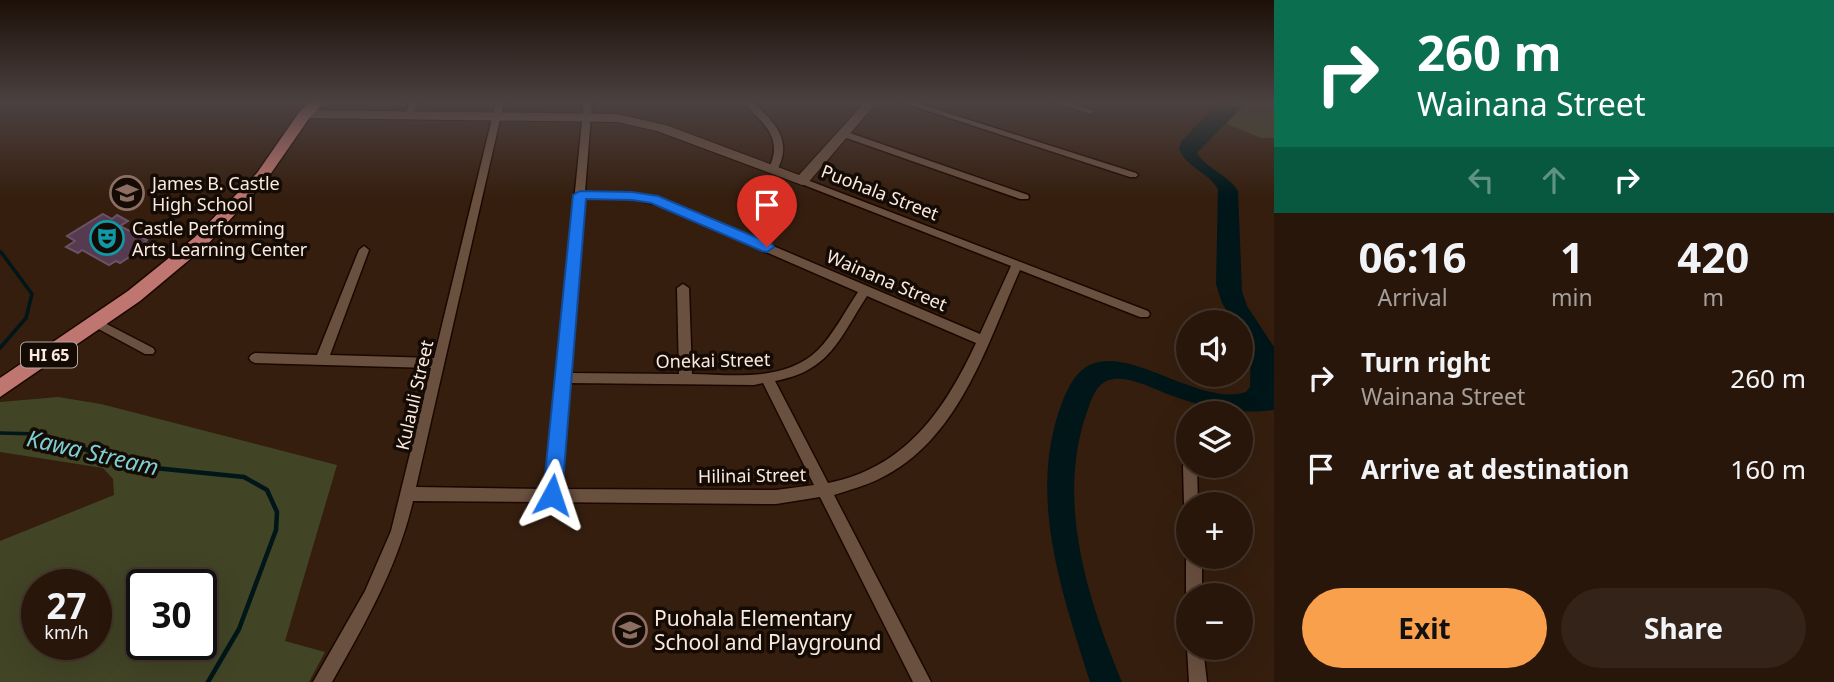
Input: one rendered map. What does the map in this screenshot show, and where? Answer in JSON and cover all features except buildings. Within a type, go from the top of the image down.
[{"type":"main road","name":"HI 65","points":[[0,388],[97,323],[158,277],[219,223],[275,161],[290,134]]},
{"type":"street","name":"Kulauli Street","points":[[322,682],[382,573],[409,494],[493,134]]},
{"type":"street","points":[[552,495],[586,134]]},
{"type":"street","name":"Puohala Street","points":[[675,134],[1144,314]]},
{"type":"street","points":[[773,170],[780,154],[775,134]]},
{"type":"street","points":[[803,181],[844,134],[1024,197]]},
{"type":"street","points":[[1004,134],[1133,175]]},
{"type":"street","name":"Wainana Street","points":[[580,195],[632,196],[662,202],[981,340]]},
{"type":"street","points":[[322,359],[364,250]]},
{"type":"street","name":"Hilinai Street","points":[[409,494],[776,497],[824,492],[879,473],[923,442],[951,405],[1017,265]]},
{"type":"street","points":[[683,288],[687,379]]},
{"type":"street","name":"Onekai Street","points":[[563,377],[767,379],[791,373],[817,359],[830,346],[865,290]]},
{"type":"street","points":[[97,323],[149,351]]},
{"type":"street","points":[[255,358],[439,363]]},
{"type":"street","points":[[767,379],[922,682]]},
{"type":"street","points":[[1196,660],[1198,682]]},
{"type":"green space","points":[[1251,134],[1274,134],[1274,138],[1261,138]]},
{"type":"green space","points":[[58,397],[101,404],[337,465],[285,641],[325,652],[309,682],[0,682],[0,541],[114,495],[113,479],[103,468],[0,452],[0,402]]},
{"type":"shaded area","points":[[1189,134],[1216,134],[1197,153],[1238,191],[1242,291],[1250,310],[1226,310],[1222,303],[1216,284],[1218,189],[1209,178],[1186,160],[1179,148]]},
{"type":"shaded area","points":[[1253,315],[1274,347],[1274,410],[1253,412],[1253,401],[1187,401],[1121,379],[1108,380],[1092,399],[1079,443],[1074,477],[1075,512],[1087,582],[1122,682],[1090,682],[1059,578],[1048,507],[1052,435],[1071,384],[1081,371],[1094,363],[1112,361],[1127,363],[1176,380],[1176,387],[1195,387],[1215,393],[1246,392],[1253,387]]},
{"type":"waterway","name":"Kawa Stream","points":[[0,348],[26,318],[32,294],[1,252]]},
{"type":"waterway","name":"Kawa Stream","points":[[0,433],[39,434],[135,466],[244,477],[267,490],[277,512],[276,530],[239,629],[208,682]]},
{"type":"place","name":"James B. Castle High School","points":[[127,193]]},
{"type":"place","name":"Castle Performing Arts Learning Center","points":[[107,238]]},
{"type":"place","name":"Puohala Elementary School and Playground","points":[[630,630]]},
{"type":"route","points":[[552,495],[580,195],[654,199],[767,247]]}]
